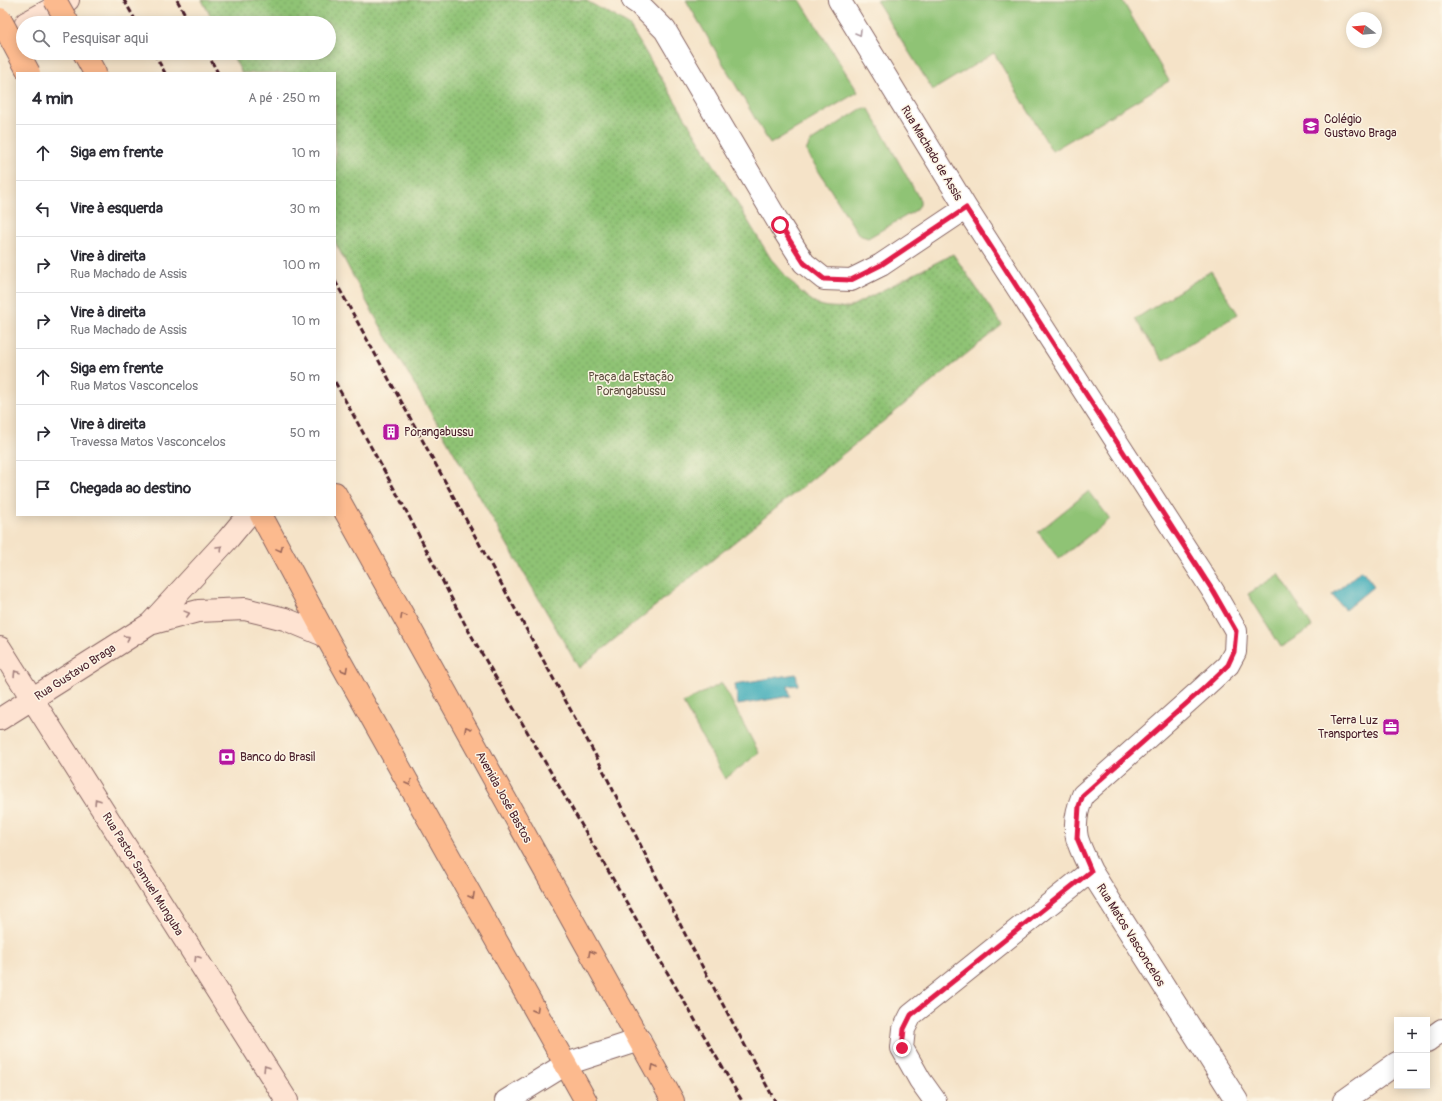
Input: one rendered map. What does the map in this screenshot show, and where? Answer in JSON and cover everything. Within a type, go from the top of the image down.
[{"type":"main road","points":[[55,0],[64,16]]},
{"type":"main road","points":[[0,19],[16,49]]},
{"type":"main road","points":[[22,60],[28,72]]},
{"type":"main road","name":"Avenida José Bastos","points":[[336,495],[673,1101]]},
{"type":"main road","points":[[262,516],[326,636],[586,1101]]},
{"type":"street","points":[[39,16],[68,0]]},
{"type":"street","points":[[632,0],[639,4],[665,30],[804,263],[824,279],[851,280],[881,265],[966,208]]},
{"type":"street","name":"Rua Machado de Assis","points":[[839,0],[966,208],[1204,578],[1236,631],[1234,652],[1228,665],[1204,688]]},
{"type":"street","points":[[0,37],[16,29]]},
{"type":"street","name":"Rua Gustavo Braga","points":[[0,719],[150,624],[247,516]]},
{"type":"street","name":"Rua Gustavo Braga","points":[[150,624],[198,611],[245,609],[285,619],[326,636]]},
{"type":"street","name":"Rua Pastor Samuel Munguba","points":[[0,648],[287,1101]]},
{"type":"street","name":"Rua Matos Vasconcelos","points":[[1204,688],[1083,795],[1079,806],[1077,838],[1091,871],[1237,1101]]},
{"type":"street","points":[[935,1101],[920,1080],[902,1048],[904,1029],[911,1015],[1091,871]]},
{"type":"street","points":[[1430,1039],[1442,1030]]},
{"type":"street","points":[[506,1101],[566,1064],[640,1040]]},
{"type":"street","points":[[1344,1101],[1394,1065]]},
{"type":"green space","name":"Praça da Estação Porangabussu","points":[[202,0],[585,0],[629,25],[771,259],[806,297],[823,306],[848,308],[953,254],[1002,325],[579,668],[369,306],[336,244],[336,72],[241,72],[235,60],[336,60],[336,16],[210,16]]},
{"type":"green space","points":[[686,0],[800,0],[858,92],[770,144]]},
{"type":"green space","points":[[876,0],[1122,0],[1169,81],[1052,151],[994,53],[933,90]]},
{"type":"green space","points":[[861,109],[869,109],[920,200],[920,205],[916,210],[868,238],[859,235],[806,151],[810,142]]},
{"type":"green space","points":[[1211,271],[1238,314],[1163,361],[1135,319]]},
{"type":"green space","points":[[1089,491],[1110,519],[1059,559],[1038,532]]},
{"type":"green space","points":[[1279,574],[1312,627],[1281,647],[1248,594]]},
{"type":"green space","points":[[722,683],[759,753],[725,779],[683,703]]},
{"type":"water","points":[[1362,570],[1374,586],[1345,610],[1332,595]]},
{"type":"water","points":[[796,674],[798,685],[788,686],[790,696],[738,705],[735,684]]},
{"type":"railway","points":[[124,0],[133,16]]},
{"type":"railway","points":[[177,0],[186,16]]},
{"type":"railway","points":[[158,60],[164,72]]},
{"type":"railway","points":[[211,60],[217,72]]},
{"type":"railway","points":[[336,283],[597,758],[688,940],[775,1101]]},
{"type":"railway","points":[[336,384],[402,503],[467,628],[742,1101]]},
{"type":"place","name":"Colégio Gustavo Braga","points":[[1311,126]]},
{"type":"place","name":"Porangabussu","points":[[391,432]]},
{"type":"place","name":"Terra Luz Transportes","points":[[1391,727]]},
{"type":"place","name":"Banco do Brasil","points":[[227,757]]},
{"type":"route","points":[[780,225],[804,263],[824,279],[851,280],[881,265],[966,208],[1213,591],[1236,631],[1234,652],[1228,665],[1083,795],[1079,806],[1077,820],[1077,838],[1091,871],[911,1015],[904,1029],[902,1048]]}]
